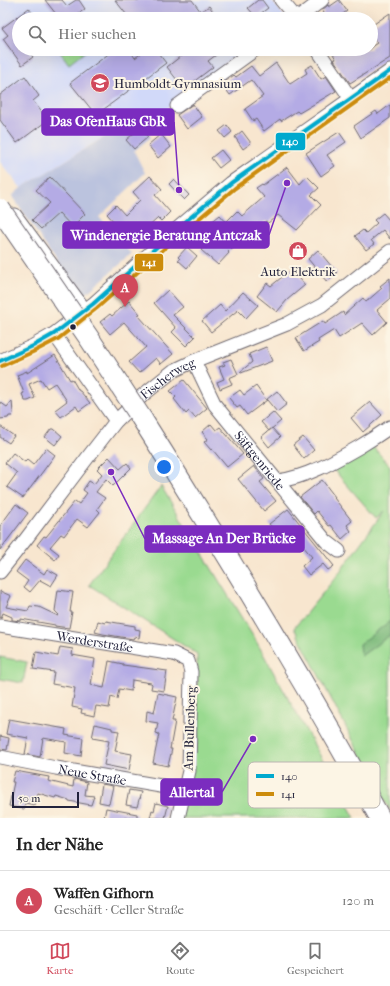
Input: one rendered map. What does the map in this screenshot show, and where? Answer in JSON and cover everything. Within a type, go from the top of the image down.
[{"type":"highway","points":[[1,204],[61,297],[129,422],[202,515],[319,709],[349,762]]},
{"type":"highway","points":[[0,233],[129,422],[276,662],[333,762]]},
{"type":"highway","points":[[359,808],[365,818]]},
{"type":"highway","points":[[374,808],[380,818]]},
{"type":"street","points":[[281,0],[291,12]]},
{"type":"street","points":[[306,12],[322,0]]},
{"type":"street","points":[[177,106],[246,56]]},
{"type":"street","points":[[322,56],[351,99]]},
{"type":"street","points":[[0,361],[33,346],[54,334],[111,288],[231,183],[390,72]]},
{"type":"street","points":[[1,204],[13,212],[85,310]]},
{"type":"street","name":"Fischerweg","points":[[0,572],[88,457],[129,422],[143,395],[173,371],[194,361],[287,324],[322,305],[390,251]]},
{"type":"street","points":[[54,334],[129,422]]},
{"type":"street","name":"Säftgenriede","points":[[194,361],[215,405],[326,541],[339,551]]},
{"type":"street","points":[[278,481],[290,480],[316,471],[373,439],[390,427]]},
{"type":"street","name":"Werderstraße","points":[[0,626],[174,654],[188,661]]},
{"type":"street","name":"Am Bullenberg","points":[[178,818],[189,772],[191,672],[188,661]]},
{"type":"street","name":"Neue Straße","points":[[0,757],[184,790]]},
{"type":"shaded area","name":"Humboldt-Gymnasium","points":[[0,0],[271,0],[281,12],[12,12],[12,56],[236,56],[144,126],[136,117],[21,188],[0,162]]},
{"type":"shaded area","points":[[137,117],[151,137],[134,151],[145,173],[99,217],[132,254],[81,298],[12,196],[21,188]]},
{"type":"green space","points":[[63,56],[79,56],[69,64]]},
{"type":"green space","points":[[373,447],[390,466],[390,811],[380,792],[380,762],[364,762],[294,628],[336,577],[384,511],[376,518],[333,469]]},
{"type":"green space","points":[[161,486],[256,641],[324,762],[248,762],[248,808],[349,808],[355,818],[180,818],[198,734],[197,654],[89,585]]},
{"type":"green space","points":[[390,621],[390,635],[361,656],[360,644]]},
{"type":"green space","points":[[0,657],[27,662],[23,683],[0,679]]},
{"type":"building","points":[[45,0],[62,0],[67,6],[76,0],[79,0],[85,9],[81,12],[54,12]]},
{"type":"building","points":[[115,0],[192,0],[201,12],[124,12]]},
{"type":"building","points":[[258,0],[262,0],[268,8],[263,12],[252,12],[248,8]]},
{"type":"building","points":[[339,0],[347,11],[323,12],[322,10],[328,5],[329,7]]},
{"type":"building","points":[[209,6],[214,12],[201,12]]},
{"type":"building","points":[[29,8],[32,12],[24,12]]},
{"type":"building","points":[[390,13],[390,58],[350,83],[334,60],[336,59],[334,56],[378,56],[378,21]]},
{"type":"building","points":[[12,21],[12,51],[3,39],[8,35],[2,28]]},
{"type":"building","points":[[15,56],[32,56],[33,57],[22,65]]},
{"type":"building","points":[[106,56],[134,56],[135,58],[138,56],[160,56],[166,63],[96,115],[70,83]]},
{"type":"building","points":[[181,56],[215,56],[208,61],[213,67],[184,89],[167,67]]},
{"type":"building","points":[[276,63],[290,84],[307,73],[305,69],[312,65],[321,79],[326,76],[336,91],[299,113],[297,111],[281,121],[280,119],[264,131],[256,119],[253,121],[245,109],[263,96],[251,80],[230,95],[222,84],[234,75],[236,77],[251,66],[259,76]]},
{"type":"building","points":[[25,76],[39,96],[33,101],[48,120],[17,143],[0,120],[0,95]]},
{"type":"building","points":[[193,104],[202,117],[187,129],[177,115]]},
{"type":"building","points":[[390,105],[390,118],[361,138],[354,126],[376,111],[378,114]]},
{"type":"building","points":[[227,125],[232,132],[225,138],[219,131]]},
{"type":"building","points":[[140,128],[148,137],[134,149],[126,140]]},
{"type":"building","points":[[242,131],[251,143],[243,149],[235,137]]},
{"type":"building","points":[[339,132],[346,142],[327,155],[335,166],[321,176],[306,153]]},
{"type":"building","points":[[161,134],[171,147],[158,158],[148,145]]},
{"type":"building","points":[[221,150],[229,160],[219,168],[211,158]]},
{"type":"building","points":[[287,167],[300,184],[307,176],[319,188],[311,195],[321,205],[297,230],[278,215],[268,223],[266,221],[257,229],[254,226],[228,252],[229,253],[218,265],[201,250],[209,242],[202,235],[210,226],[209,224],[220,215],[226,222],[237,211],[242,216],[264,197],[256,188],[262,184],[263,185]]},
{"type":"building","points":[[150,176],[162,189],[155,195],[170,212],[161,221],[158,218],[144,231],[147,235],[136,246],[107,214],[116,205],[125,215],[140,200],[133,192]]},
{"type":"building","points":[[50,177],[85,214],[72,227],[59,213],[41,229],[32,220],[50,203],[36,190]]},
{"type":"building","points":[[174,179],[189,195],[184,200],[169,184]]},
{"type":"building","points":[[383,213],[390,221],[390,239],[383,230],[371,240],[374,244],[366,250],[355,236],[363,230],[366,233],[377,223],[374,220]]},
{"type":"building","points":[[187,247],[197,256],[187,268],[178,260],[180,259],[178,257]]},
{"type":"building","points":[[318,250],[337,273],[327,282],[308,259]]},
{"type":"building","points":[[292,269],[305,285],[287,300],[277,312],[257,296],[267,283],[271,286]]},
{"type":"building","points":[[390,278],[390,299],[377,310],[387,322],[373,335],[362,323],[339,338],[334,330],[318,340],[319,342],[304,351],[296,338],[323,321],[325,324],[343,312],[344,315],[363,298],[366,302],[382,288],[380,286]]},
{"type":"building","points":[[168,290],[183,307],[173,315],[195,337],[186,346],[172,332],[176,328],[154,303]]},
{"type":"building","points":[[243,292],[258,305],[246,318],[238,310],[211,332],[202,321],[220,305],[225,311]]},
{"type":"building","points":[[129,301],[140,314],[138,315],[173,354],[161,364],[156,358],[139,373],[129,362],[146,347],[124,322],[110,334],[100,322],[110,314],[112,316]]},
{"type":"building","points":[[266,347],[272,361],[241,373],[240,372],[252,362],[249,354]]},
{"type":"building","points":[[55,355],[70,380],[72,379],[79,391],[90,403],[79,411],[76,406],[61,417],[55,410],[67,401],[55,383],[47,388],[41,379],[29,384],[35,398],[25,401],[22,394],[24,393],[17,375],[27,371],[27,373]]},
{"type":"building","points":[[231,359],[238,374],[229,378],[232,384],[220,389],[217,382],[224,379],[219,367],[225,365],[223,362]]},
{"type":"building","points":[[184,380],[207,408],[195,418],[189,411],[186,414],[174,399],[176,397],[170,391]]},
{"type":"building","points":[[256,386],[266,400],[277,391],[287,404],[277,412],[267,400],[247,415],[240,406],[237,408],[229,398],[240,390],[244,395]]},
{"type":"building","points":[[12,401],[12,416],[0,419],[0,402],[7,407]]},
{"type":"building","points":[[370,402],[382,415],[363,432],[351,418]]},
{"type":"building","points":[[273,412],[281,421],[269,431],[261,422]]},
{"type":"building","points":[[211,424],[216,430],[220,427],[243,454],[227,467],[204,442],[208,439],[202,432]]},
{"type":"building","points":[[0,426],[14,436],[9,443],[0,437]]},
{"type":"building","points":[[272,428],[280,437],[269,447],[261,437]]},
{"type":"building","points":[[51,429],[54,429],[62,436],[55,445],[45,437]]},
{"type":"building","points":[[303,437],[314,450],[304,459],[293,445]]},
{"type":"building","points":[[46,448],[55,455],[23,498],[7,487],[17,473],[5,463],[13,453],[25,462],[27,460],[33,465]]},
{"type":"building","points":[[109,457],[120,469],[127,463],[131,468],[113,486],[106,479],[96,492],[105,498],[97,509],[100,512],[88,527],[77,519],[64,536],[61,534],[50,547],[59,554],[55,560],[37,545],[44,536],[46,537],[75,501],[79,504],[87,493],[83,490],[89,481],[94,484],[102,474],[97,469]]},
{"type":"building","points":[[254,466],[264,479],[260,482],[276,501],[264,511],[238,479]]},
{"type":"building","points":[[322,480],[352,521],[347,525],[351,531],[342,539],[317,511],[314,514],[300,497]]},
{"type":"building","points":[[16,504],[28,513],[0,550],[0,526]]},
{"type":"building","points":[[288,509],[334,566],[328,570],[323,564],[309,575],[302,566],[312,557],[299,541],[289,549],[269,524]]},
{"type":"building","points":[[25,560],[44,574],[47,569],[58,575],[51,586],[40,580],[30,592],[24,587],[28,581],[16,572]]},
{"type":"building","points":[[58,590],[73,592],[70,612],[72,612],[69,628],[21,619],[21,621],[12,620],[12,617],[3,613],[0,618],[0,591],[11,596],[6,607],[28,611],[30,606],[39,607],[58,616],[59,615],[55,611]]},
{"type":"building","points":[[98,621],[135,626],[135,629],[140,630],[139,638],[134,637],[133,639],[95,632]]},
{"type":"building","points":[[60,647],[73,649],[72,655],[95,659],[91,685],[104,688],[109,661],[123,665],[167,671],[164,691],[151,689],[151,683],[132,680],[131,691],[119,689],[117,699],[111,697],[109,708],[96,706],[94,716],[81,713],[82,709],[72,707],[75,688],[52,684],[54,672],[33,669],[36,652],[58,656]]},
{"type":"building","points":[[158,693],[177,697],[172,721],[175,721],[170,749],[172,749],[168,766],[153,763],[159,734],[156,733],[158,723],[146,721],[147,711],[154,713]]},
{"type":"building","points":[[9,719],[66,729],[65,735],[83,738],[81,756],[65,753],[66,742],[43,738],[40,757],[25,754],[28,738],[6,734]]},
{"type":"building","points":[[95,724],[119,731],[115,751],[132,754],[129,770],[104,765],[109,741],[92,738]]},
{"type":"building","points":[[0,736],[9,738],[7,750],[0,749]]},
{"type":"building","points":[[15,771],[49,777],[48,781],[73,787],[74,779],[87,782],[85,795],[94,796],[91,805],[38,793],[35,805],[25,803],[24,809],[9,806]]},
{"type":"building","points":[[102,784],[113,786],[109,804],[99,802]]},
{"type":"building","points":[[129,790],[141,792],[137,807],[126,805]]},
{"type":"building","points":[[156,803],[168,806],[165,818],[150,818]]},
{"type":"building","points":[[106,808],[137,814],[137,818],[104,818]]},
{"type":"transit line","name":"140","points":[[0,361],[33,346],[54,334],[93,304],[231,183],[390,71]]},
{"type":"transit line","name":"141","points":[[2,366],[58,339],[97,308],[235,188],[390,78]]},
{"type":"place","name":"Humboldt-Gymnasium","points":[[100,83]]},
{"type":"place","name":"Windenergie Beratung Antczak","points":[[287,183]]},
{"type":"place","name":"Das OfenHaus GbR","points":[[179,190]]},
{"type":"place","name":"Auto Elektrik","points":[[298,251]]},
{"type":"place","name":"Waffen Gifhorn","points":[[125,307]]},
{"type":"place","name":"Massage An Der Brücke","points":[[111,472]]},
{"type":"place","name":"Allertal","points":[[253,739]]}]
